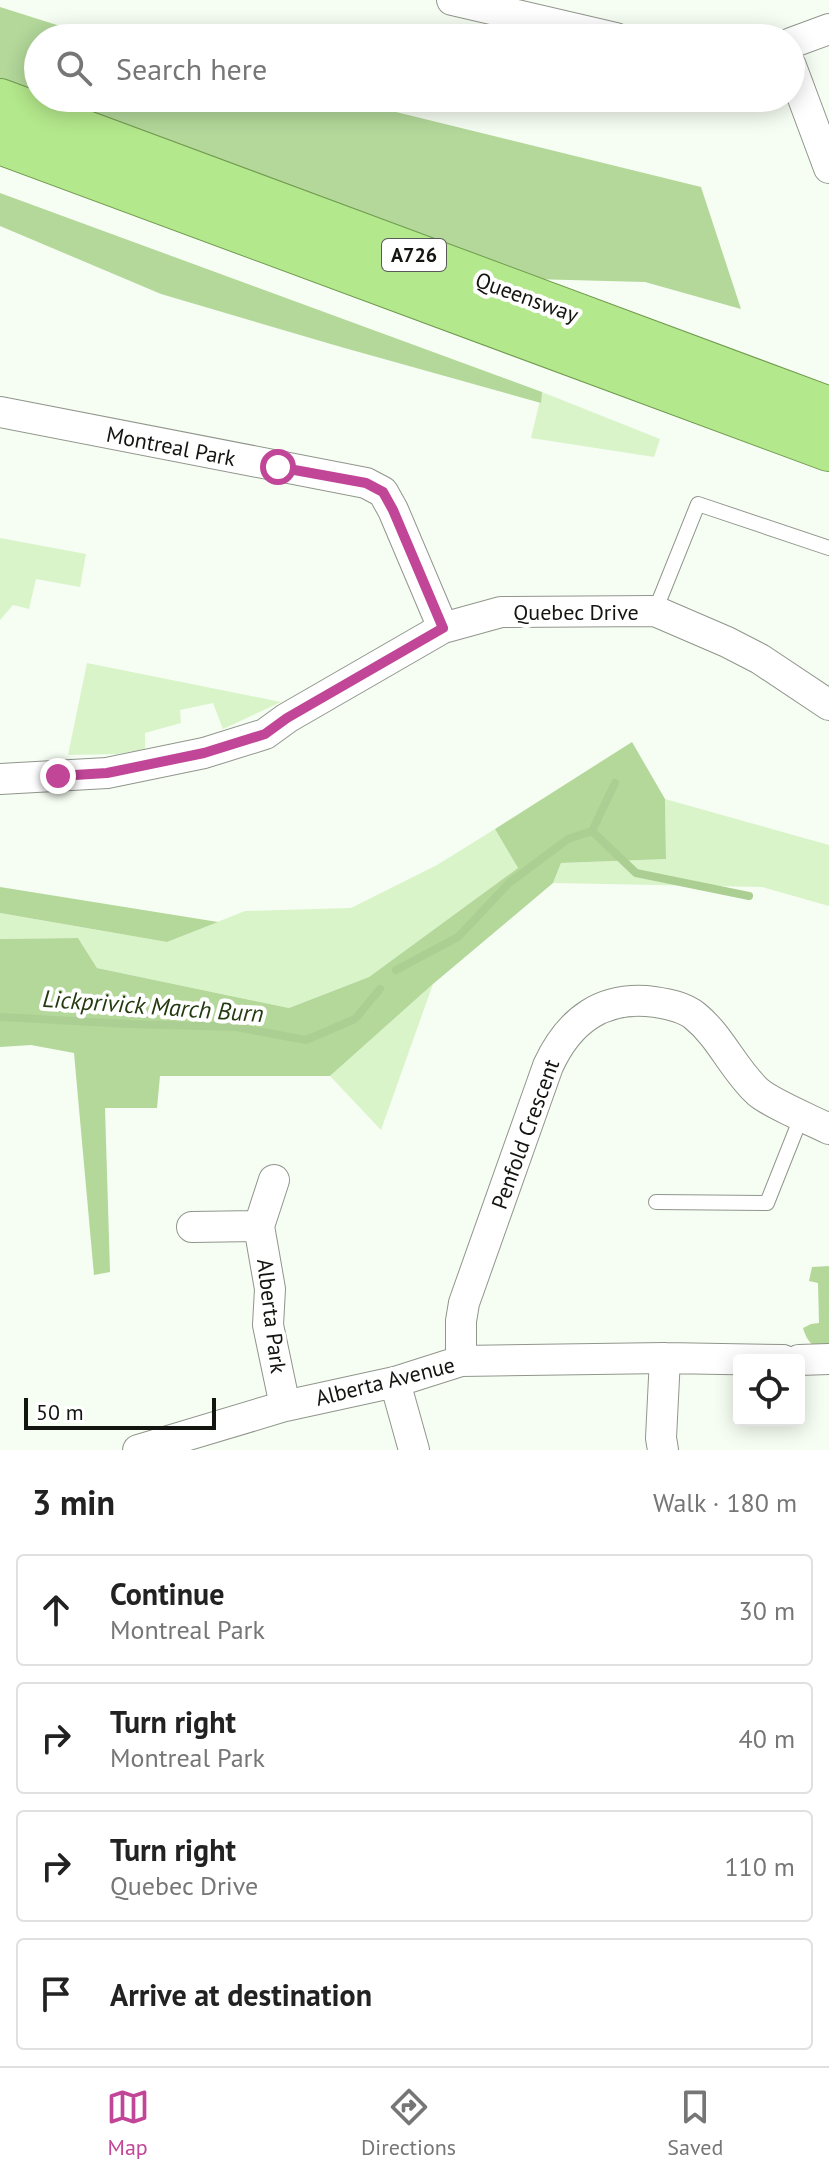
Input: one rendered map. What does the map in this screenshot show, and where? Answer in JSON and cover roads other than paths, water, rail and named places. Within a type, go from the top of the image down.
[{"type":"highway","name":"Queensway","points":[[0,101],[24,110]]},
{"type":"highway","name":"Queensway","points":[[30,112],[829,409]]},
{"type":"highway","name":"Queensway","points":[[0,142],[829,449]]},
{"type":"street","points":[[452,0],[511,7],[569,24]]},
{"type":"street","points":[[805,38],[829,29]]},
{"type":"street","points":[[805,104],[829,168]]},
{"type":"street","name":"Montreal Park","points":[[0,412],[366,483],[383,492],[393,510],[443,628]]},
{"type":"street","name":"Quebec Drive","points":[[0,779],[107,773],[204,753],[265,734],[287,718],[443,628],[501,612],[655,611],[760,659],[829,705]]},
{"type":"street","name":"Penfold Crescent","points":[[461,1361],[464,1303],[548,1066],[568,1032],[590,1012],[612,1003],[642,1000],[668,1004],[692,1013],[712,1031],[738,1069],[760,1093],[829,1129]]},
{"type":"street","name":"Alberta Park","points":[[274,1180],[259,1226],[270,1289],[268,1325],[285,1406]]},
{"type":"street","points":[[192,1227],[259,1226]]},
{"type":"street","points":[[663,1450],[665,1358]]},
{"type":"street","name":"Alberta Avenue","points":[[138,1450],[285,1406],[395,1382],[461,1361],[733,1359]]},
{"type":"street","points":[[805,1360],[829,1359]]},
{"type":"street","points":[[395,1382],[414,1450]]},
{"type":"lane","points":[[655,611],[698,504],[829,548]]},
{"type":"lane","points":[[656,1202],[767,1203],[802,1115]]},
{"type":"waterway","points":[[592,831],[615,783]]},
{"type":"waterway","name":"Lickprivick March Burn","points":[[396,970],[458,937],[509,883],[568,839],[592,831],[636,873],[749,896]]},
{"type":"waterway","name":"Lickprivick March Burn","points":[[0,1017],[236,1027],[306,1040],[355,1019],[380,989]]}]
